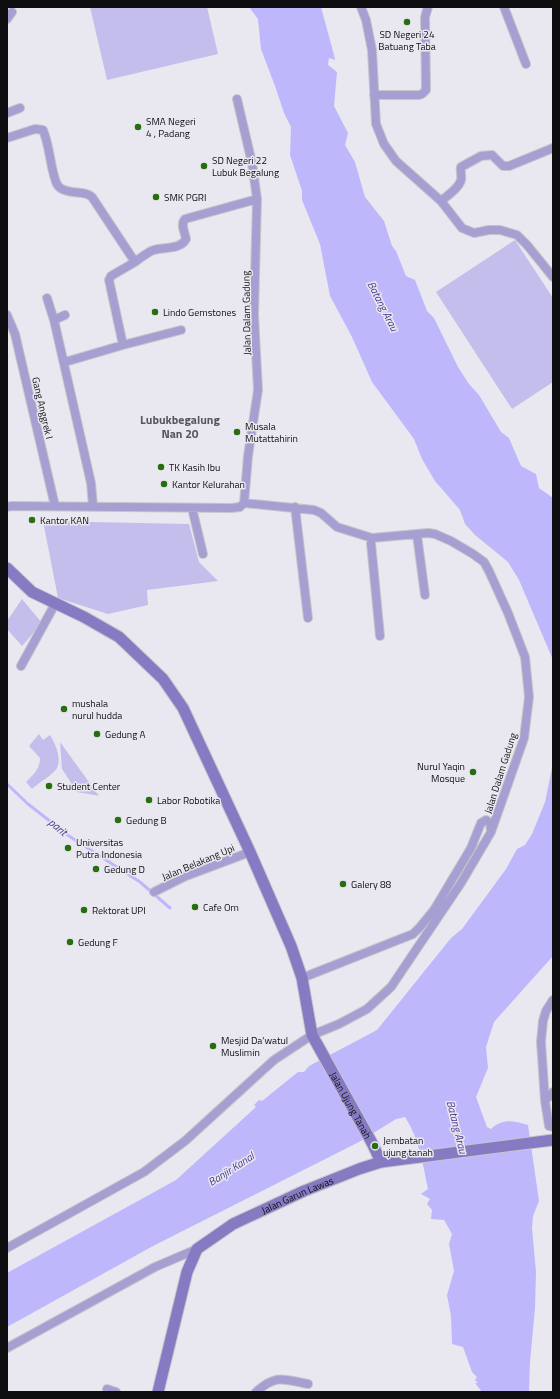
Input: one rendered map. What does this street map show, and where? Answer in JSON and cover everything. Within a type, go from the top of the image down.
[{"type":"main road","points":[[7,568],[32,592],[84,617],[119,638],[163,680],[183,708],[250,852],[291,946],[302,978],[312,1035]]},
{"type":"main road","name":"Jalan Ujung Tanah","points":[[312,1035],[381,1162]]},
{"type":"main road","name":"Jalan Garun Lawas","points":[[158,1392],[186,1272],[197,1249],[233,1224],[304,1191],[381,1162],[552,1140]]},
{"type":"street","points":[[360,7],[370,37],[373,57],[376,124],[384,144],[396,161],[441,202],[462,228],[474,233],[489,230],[500,230],[516,235],[527,245],[553,277]]},
{"type":"street","points":[[374,95],[419,95],[425,92],[425,17],[428,7]]},
{"type":"street","points":[[504,7],[526,64]]},
{"type":"street","name":"Jalan Dalam Gadung","points":[[7,507],[93,506],[192,508],[240,507],[244,503],[248,456],[258,390],[254,315],[257,199],[252,163],[236,99]]},
{"type":"street","points":[[7,113],[20,108]]},
{"type":"street","points":[[7,138],[35,129],[43,130],[49,149],[56,184],[61,189],[71,193],[87,193],[92,197],[135,262]]},
{"type":"street","points":[[441,202],[459,184],[462,178],[461,167],[481,156],[492,155],[502,166],[509,166],[553,148]]},
{"type":"street","points":[[123,345],[109,280],[111,276],[152,250],[180,245],[185,242],[186,239],[182,222],[185,219],[257,199]]},
{"type":"street","points":[[46,298],[54,320],[65,362],[91,483],[93,506]]},
{"type":"street","name":"Gang Anggrek I","points":[[7,315],[15,334],[55,506]]},
{"type":"street","points":[[54,320],[65,315]]},
{"type":"street","points":[[65,362],[181,330]]},
{"type":"street","name":"Jalan Dalam Gadung","points":[[7,1248],[144,1172],[184,1141],[274,1060],[312,1035],[339,1024],[367,1009],[391,987],[461,883],[491,832],[524,738],[529,697],[525,657],[508,613],[484,562],[451,541],[435,534],[428,533],[372,538],[337,527],[321,513],[314,510],[244,503]]},
{"type":"street","points":[[295,507],[308,618]]},
{"type":"street","points":[[192,508],[203,554]]},
{"type":"street","points":[[417,535],[425,595]]},
{"type":"street","points":[[372,538],[371,543],[380,636]]},
{"type":"street","points":[[21,666],[55,604]]},
{"type":"street","points":[[302,978],[413,934],[434,910],[471,848],[481,822],[486,820],[490,823],[491,832]]},
{"type":"street","name":"Jalan Belakang Upi","points":[[154,892],[186,876],[250,852]]},
{"type":"street","points":[[553,1000],[544,1015],[541,1048],[545,1101],[549,1126],[553,1127]]},
{"type":"street","points":[[545,1101],[553,1092]]},
{"type":"street","points":[[7,1348],[155,1267],[197,1249]]},
{"type":"street","points":[[256,1392],[265,1384],[275,1379],[308,1384]]},
{"type":"street","points":[[107,1389],[116,1392]]},
{"type":"shaded area","points":[[90,7],[207,7],[218,54],[107,80]]},
{"type":"shaded area","points":[[515,240],[553,298],[553,382],[512,409],[436,292]]},
{"type":"shaded area","points":[[43,521],[189,524],[199,562],[218,581],[147,590],[148,605],[108,614],[58,598]]},
{"type":"shaded area","points":[[22,599],[42,623],[22,646],[7,629],[7,621]]},
{"type":"shaded area","points":[[39,734],[43,740],[50,735],[54,742],[59,760],[57,768],[53,773],[32,789],[26,782],[37,769],[40,758],[29,746]]},
{"type":"shaded area","points":[[60,742],[99,796],[77,792],[62,769]]},
{"type":"water","name":"Batang Arau","points":[[249,7],[321,7],[335,60],[329,58],[328,65],[337,72],[334,106],[348,133],[345,145],[355,162],[365,197],[384,221],[392,246],[396,251],[406,276],[415,280],[427,311],[434,318],[458,367],[469,384],[479,395],[501,432],[509,438],[521,466],[536,474],[539,488],[553,498],[553,660],[519,580],[508,562],[475,535],[465,524],[460,510],[435,481],[422,459],[414,439],[372,382],[352,337],[330,296],[320,244],[302,200],[302,191],[290,155],[291,127],[284,113],[261,49],[258,19]]},
{"type":"water","points":[[553,763],[553,956],[494,1022],[486,1047],[488,1068],[476,1097],[487,1127],[491,1129],[500,1123],[508,1121],[528,1125],[539,1201],[533,1216],[532,1228],[536,1272],[529,1392],[482,1392],[475,1383],[478,1383],[475,1380],[477,1377],[472,1372],[463,1347],[452,1344],[451,1316],[447,1295],[454,1271],[449,1244],[452,1234],[444,1220],[431,1219],[432,1210],[427,1204],[430,1199],[421,1194],[428,1189],[420,1152],[414,1134],[405,1117],[396,1119],[359,1142],[153,1246],[7,1327],[7,1273],[176,1180],[256,1107],[254,1105],[259,1100],[262,1101],[298,1072],[304,1072],[309,1066],[377,1030],[451,938],[462,929],[506,869],[517,849],[525,845],[532,834],[545,802]]},
{"type":"waterway","name":"parit","points":[[7,784],[28,804],[69,836],[140,882],[170,908]]},
{"type":"place","name":"SD Negeri 24 Batuang Taba","points":[[407,22]]},
{"type":"place","name":"SMA Negeri 4 , Padang","points":[[138,127]]},
{"type":"place","name":"SD Negeri 22 Lubuk Begalung","points":[[204,166]]},
{"type":"place","name":"SMK PGRI","points":[[156,197]]},
{"type":"place","name":"Lindo Gemstones","points":[[155,312]]},
{"type":"place","name":"Musala Mutattahirin","points":[[237,432]]},
{"type":"place","name":"TK Kasih Ibu","points":[[161,467]]},
{"type":"place","name":"Kantor Kelurahan","points":[[164,484]]},
{"type":"place","name":"Kantor KAN","points":[[32,520]]},
{"type":"place","name":"mushala nurul hudda","points":[[64,709]]},
{"type":"place","name":"Gedung A","points":[[97,734]]},
{"type":"place","name":"Nurul Yaqin Mosque","points":[[473,772]]},
{"type":"place","name":"Student Center","points":[[49,786]]},
{"type":"place","name":"Labor Robotika","points":[[149,800]]},
{"type":"place","name":"Gedung B","points":[[118,820]]},
{"type":"place","name":"Universitas Putra Indonesia","points":[[68,848]]},
{"type":"place","name":"Gedung D","points":[[96,869]]},
{"type":"place","name":"Galery 88","points":[[343,884]]},
{"type":"place","name":"Cafe Om","points":[[195,907]]},
{"type":"place","name":"Rektorat UPI","points":[[84,910]]},
{"type":"place","name":"Gedung F","points":[[70,942]]},
{"type":"place","name":"Mesjid Da'watul Muslimin","points":[[213,1046]]},
{"type":"place","name":"Jembatan ujung tanah","points":[[375,1146]]},
{"type":"district","name":"Lubukbegalung Nan 20","points":[[180,427]]},
{"type":"water label","name":"Banjir Kanal","points":[[231,1169]]}]
